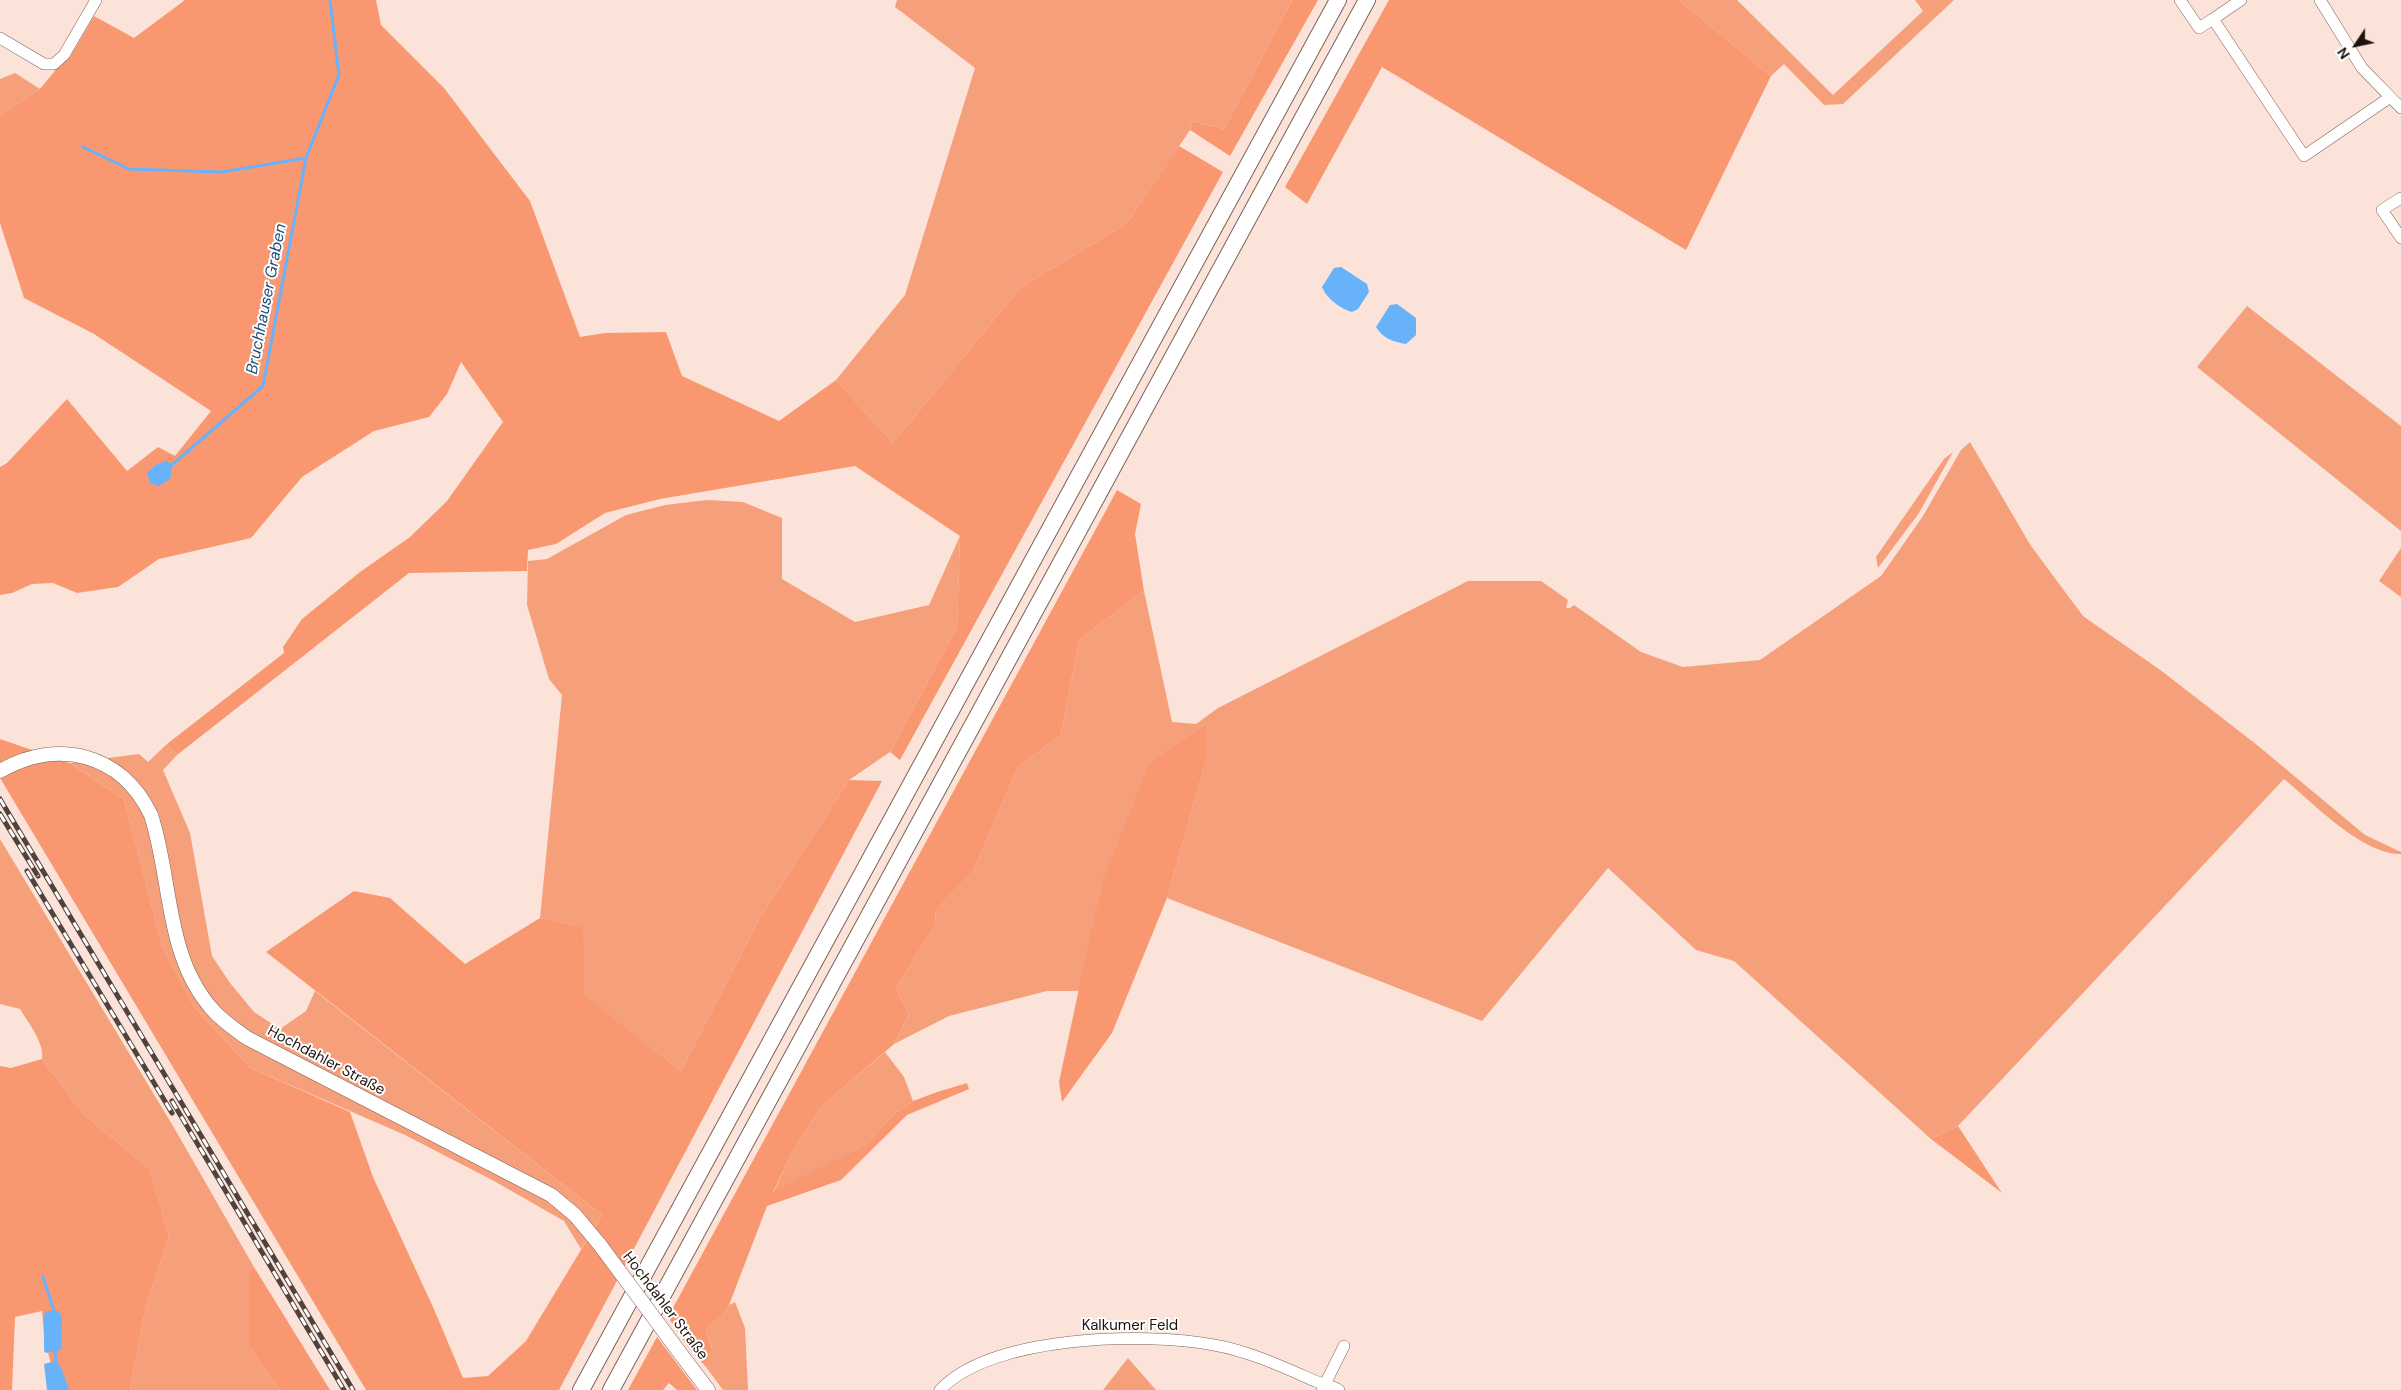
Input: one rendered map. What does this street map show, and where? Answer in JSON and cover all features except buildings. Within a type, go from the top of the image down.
[{"type":"highway","points":[[581,1390],[1338,0]]},
{"type":"highway","points":[[611,1390],[1367,0]]},
{"type":"main road","name":"Hochdahler Straße","points":[[1,770],[31,757],[64,753],[78,755],[98,762],[122,775],[144,800],[151,815],[183,960],[200,994],[213,1010],[248,1038],[551,1195],[575,1215],[600,1245],[708,1390]]},
{"type":"street","points":[[0,38],[44,64],[54,64],[64,55],[96,0]]},
{"type":"street","points":[[2180,0],[2199,28],[2241,0]]},
{"type":"street","points":[[2320,0],[2350,51],[2388,98],[2401,108]]},
{"type":"street","points":[[2213,19],[2304,156],[2388,98]]},
{"type":"street","points":[[2401,198],[2382,210],[2401,238]]},
{"type":"street","name":"Kalkumer Feld","points":[[940,1390],[965,1371],[990,1359],[1048,1346],[1092,1340],[1178,1340],[1216,1345],[1273,1363],[1323,1387],[1340,1390]]},
{"type":"street","points":[[1323,1387],[1344,1346]]},
{"type":"shaded area","points":[[185,0],[376,0],[381,25],[444,88],[530,201],[580,337],[605,333],[666,332],[682,376],[779,421],[836,380],[893,443],[1020,288],[1127,223],[1179,146],[1223,172],[900,760],[890,752],[957,627],[960,536],[855,466],[660,499],[605,513],[556,544],[528,550],[527,571],[409,573],[177,755],[167,744],[284,653],[283,647],[302,619],[360,572],[410,537],[447,501],[503,422],[461,362],[447,394],[429,417],[374,431],[302,477],[251,538],[159,559],[118,587],[77,593],[53,583],[32,584],[12,593],[0,595],[0,467],[7,463],[67,399],[127,471],[158,447],[175,456],[211,411],[94,334],[24,298],[0,223],[0,115],[40,89],[58,67],[70,57],[94,16],[134,38]]},
{"type":"shaded area","points":[[897,0],[1292,0],[1224,129],[1192,121],[1190,130],[1127,223],[1020,288],[893,443],[836,380],[905,295],[975,68],[895,7]]},
{"type":"shaded area","points":[[1292,0],[1318,0],[1230,156],[1190,130],[1192,121],[1224,129]]},
{"type":"shaded area","points":[[1389,0],[1679,0],[1771,76],[1686,250],[1382,67],[1307,204],[1285,187]]},
{"type":"shaded area","points":[[1679,0],[1737,0],[1833,95],[1923,11],[1915,0],[1954,0],[1843,104],[1824,105],[1784,64],[1771,76]]},
{"type":"shaded area","points":[[15,73],[40,89],[0,115],[0,79]]},
{"type":"shaded area","points":[[2247,306],[2401,426],[2401,531],[2197,367]]},
{"type":"shaded area","points":[[1970,442],[2031,546],[2083,616],[2163,672],[2257,745],[2365,835],[2401,852],[2401,854],[2386,852],[2355,837],[2324,814],[2284,779],[1958,1126],[1931,1139],[1734,961],[1696,950],[1608,868],[1482,1021],[1167,898],[1205,764],[1101,886],[1080,991],[1047,991],[949,1016],[894,1044],[909,1014],[896,988],[936,924],[935,911],[973,872],[1018,767],[1061,735],[1079,640],[1144,591],[1172,722],[1196,724],[1218,708],[1468,581],[1541,581],[1568,600],[1566,608],[1574,605],[1641,652],[1683,667],[1760,660],[1881,576],[1923,516],[1961,450]]},
{"type":"shaded area","points":[[1953,452],[1919,513],[1878,568],[1876,557],[1944,459]]},
{"type":"shaded area","points":[[1117,490],[1141,504],[1135,534],[1144,591],[1079,640],[1061,735],[1018,767],[973,872],[935,911],[936,924],[896,988],[909,1014],[894,1044],[821,1107],[793,1151],[773,1192],[867,1144],[895,1113],[913,1101],[967,1083],[969,1089],[907,1115],[841,1180],[767,1206],[729,1305],[723,1315],[706,1329],[712,1349],[706,1367],[688,1347],[668,1317]]},
{"type":"shaded area","points":[[707,500],[743,502],[782,518],[782,579],[855,622],[929,605],[960,536],[957,627],[890,752],[849,780],[758,921],[681,1071],[583,995],[582,927],[540,918],[562,695],[549,679],[527,605],[528,561],[547,559],[626,515],[665,505]]},
{"type":"shaded area","points":[[2401,548],[2401,597],[2379,581]]},
{"type":"shaded area","points":[[1206,725],[1205,764],[1167,898],[1112,1033],[1062,1102],[1059,1082],[1101,886],[1149,764]]},
{"type":"shaded area","points":[[0,739],[70,763],[124,799],[162,946],[195,1008],[251,1068],[350,1112],[373,1177],[433,1307],[463,1378],[488,1376],[526,1341],[602,1215],[266,952],[354,891],[390,898],[465,964],[540,918],[583,927],[584,995],[681,1071],[758,921],[849,780],[882,781],[559,1390],[366,1390],[0,778]]},
{"type":"shaded area","points":[[167,744],[177,755],[163,770],[190,833],[212,956],[230,983],[254,1012],[280,1029],[306,1011],[315,991],[602,1215],[581,1249],[564,1221],[494,1181],[405,1135],[251,1068],[195,1008],[162,946],[124,799],[70,763],[139,754],[148,762]]},
{"type":"shaded area","points":[[0,839],[173,1126],[254,1267],[249,1270],[249,1347],[280,1390],[130,1390],[145,1310],[169,1237],[150,1169],[83,1114],[42,1059],[38,1040],[20,1009],[0,1004]]},
{"type":"shaded area","points":[[885,1052],[904,1077],[913,1101],[895,1113],[867,1144],[773,1193],[793,1151],[821,1107]]},
{"type":"shaded area","points":[[42,1059],[83,1114],[150,1169],[169,1237],[145,1310],[130,1390],[57,1390],[44,1335],[42,1311],[15,1317],[12,1390],[0,1390],[0,1066],[11,1068]]},
{"type":"shaded area","points":[[1958,1126],[2002,1193],[1931,1139]]},
{"type":"shaded area","points":[[254,1267],[330,1390],[280,1390],[249,1347],[249,1270]]},
{"type":"shaded area","points":[[735,1302],[745,1328],[748,1390],[723,1390],[706,1367],[712,1348],[706,1329],[723,1315],[729,1305]]},
{"type":"shaded area","points":[[657,1337],[697,1390],[677,1390],[669,1383],[663,1390],[628,1390]]},
{"type":"shaded area","points":[[1128,1358],[1156,1390],[1103,1390]]},
{"type":"water","points":[[1341,267],[1367,284],[1369,292],[1358,309],[1352,312],[1334,302],[1322,287],[1334,268]]},
{"type":"water","points":[[1397,304],[1416,318],[1416,335],[1406,344],[1389,339],[1376,327],[1390,305]]},
{"type":"water","points":[[166,461],[173,464],[170,479],[159,486],[150,483],[147,473],[157,464]]},
{"type":"water","points":[[47,1311],[59,1311],[62,1318],[61,1350],[46,1353],[44,1351],[44,1315]]},
{"type":"water","points":[[55,1361],[61,1367],[69,1390],[47,1390],[44,1364]]},
{"type":"waterway","name":"Bruchhauser Graben","points":[[173,464],[263,386],[306,158],[339,75],[330,0]]},
{"type":"waterway","name":"Bruchhauser Graben","points":[[83,147],[129,169],[222,172],[306,158]]},
{"type":"waterway","points":[[43,1277],[55,1314]]},
{"type":"waterway","points":[[55,1350],[56,1364]]},
{"type":"railway","points":[[0,799],[353,1390]]},
{"type":"railway","points":[[0,814],[38,876]]},
{"type":"railway","points":[[27,871],[172,1113]]},
{"type":"railway","points":[[172,1101],[344,1390]]}]
